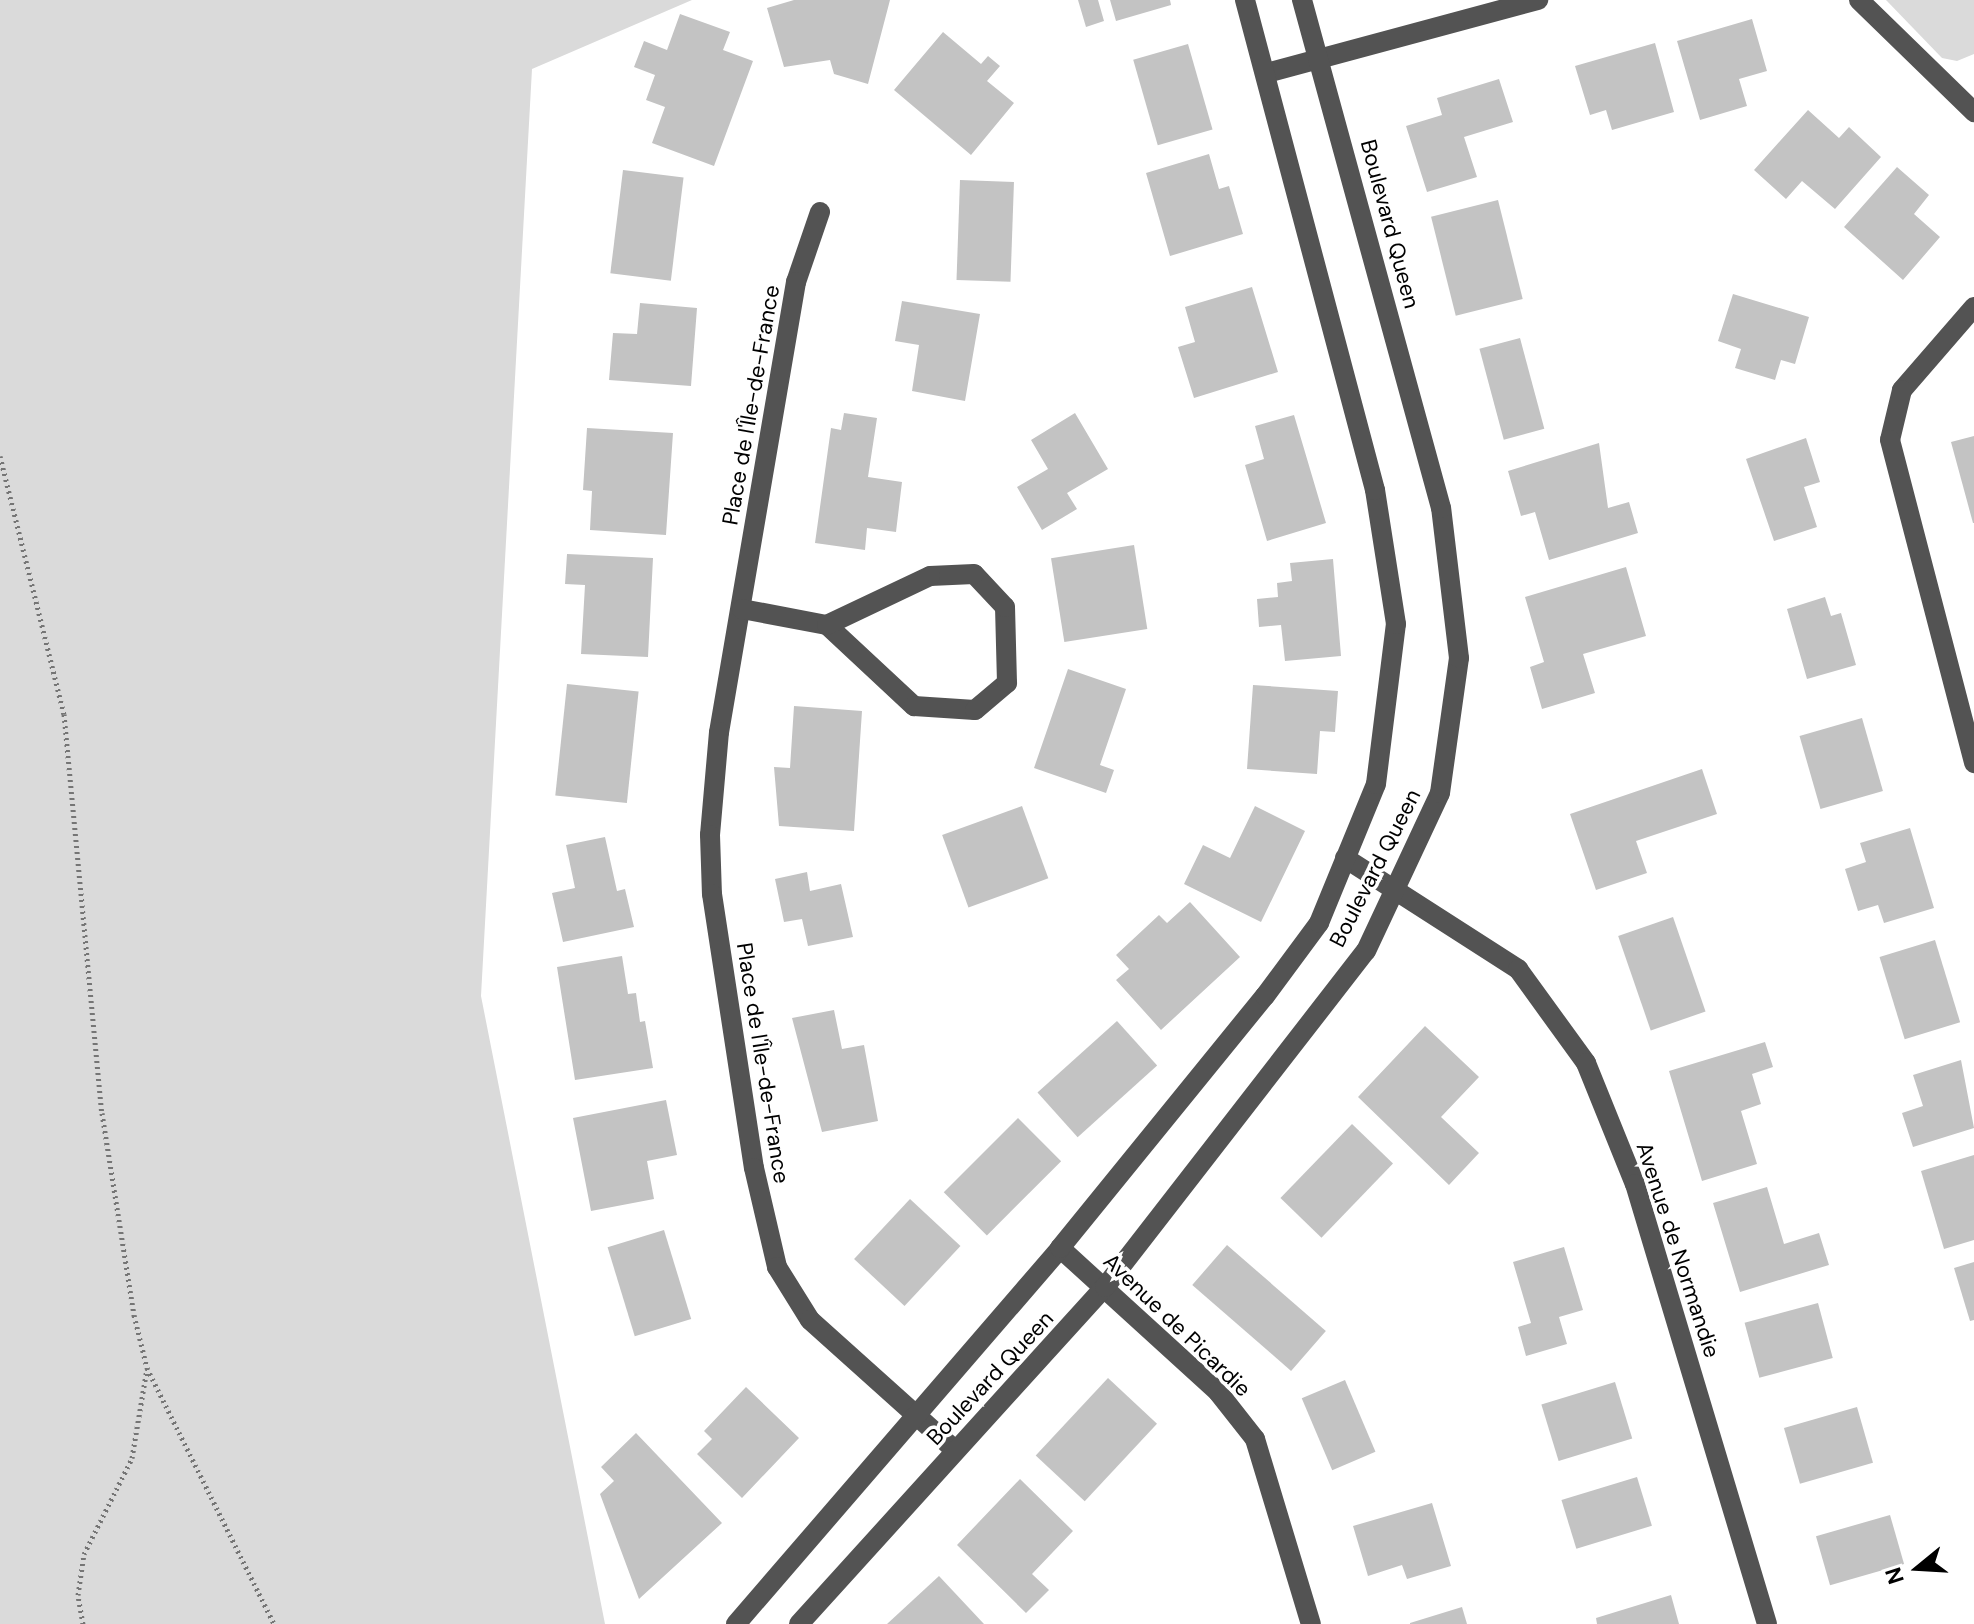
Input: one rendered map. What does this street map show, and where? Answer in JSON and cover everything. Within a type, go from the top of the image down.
[{"type":"street","name":"Boulevard Queen","points":[[736,1624],[917,1418],[1060,1248],[1319,923],[1376,784],[1396,624],[1375,490],[1267,73],[1245,0]]},
{"type":"street","name":"Boulevard Queen","points":[[799,1624],[1105,1287],[1366,951],[1440,793],[1459,658],[1441,508],[1321,59],[1302,0]]},
{"type":"street","points":[[1267,73],[1538,0]]},
{"type":"street","points":[[1859,0],[1973,105]]},
{"type":"street","name":"Place de l'Île-de-France","points":[[820,212],[796,282],[719,732],[710,835],[712,894],[766,1227],[777,1267],[810,1320],[955,1450]]},
{"type":"street","points":[[1974,307],[1902,390],[1890,440],[1974,763]]},
{"type":"street","points":[[742,609],[827,625],[914,706],[975,710],[1007,683],[1005,607],[974,574],[930,576],[827,625]]},
{"type":"street","name":"Avenue de Normandie","points":[[1345,858],[1397,886],[1518,969],[1586,1063],[1635,1184],[1767,1624]]},
{"type":"street","name":"Avenue de Picardie","points":[[1060,1248],[1218,1392],[1255,1439],[1311,1624]]},
{"type":"path","points":[[0,456],[64,714],[102,1113],[147,1368],[274,1624]]},
{"type":"path","points":[[83,1624],[78,1595],[84,1554],[132,1458],[147,1368]]},
{"type":"shaded area","points":[[0,0],[692,0],[532,69],[481,996],[605,1624],[0,1624]]},
{"type":"shaded area","points":[[1886,0],[1974,0],[1974,54],[1957,61],[1942,58]]},
{"type":"building","points":[[794,0],[890,0],[868,84],[834,74],[830,60],[784,67],[767,8]]},
{"type":"building","points":[[1078,0],[1098,0],[1104,21],[1086,27]]},
{"type":"building","points":[[1110,0],[1170,0],[1171,5],[1116,21]]},
{"type":"building","points":[[680,14],[730,32],[723,50],[753,61],[714,166],[652,143],[665,107],[646,100],[655,75],[634,67],[644,41],[667,50]]},
{"type":"building","points":[[1752,19],[1767,71],[1739,79],[1747,106],[1700,120],[1677,41]]},
{"type":"building","points":[[943,32],[981,64],[988,56],[1000,66],[987,81],[1014,103],[971,155],[894,90]]},
{"type":"building","points":[[1655,43],[1674,112],[1612,130],[1606,110],[1590,115],[1575,66]]},
{"type":"building","points":[[1188,44],[1213,130],[1158,145],[1133,60]]},
{"type":"building","points":[[1499,79],[1513,122],[1464,137],[1477,177],[1427,192],[1406,126],[1442,115],[1437,98]]},
{"type":"building","points":[[1808,110],[1839,138],[1849,127],[1881,157],[1835,209],[1802,181],[1786,199],[1754,170]]},
{"type":"building","points":[[1209,154],[1219,189],[1229,186],[1243,234],[1170,256],[1146,173]]},
{"type":"building","points":[[1897,167],[1929,195],[1914,214],[1940,237],[1903,280],[1844,227]]},
{"type":"building","points":[[623,170],[684,177],[671,281],[610,273]]},
{"type":"building","points":[[960,180],[1014,182],[1010,282],[957,280]]},
{"type":"building","points":[[1498,200],[1523,299],[1456,316],[1431,217]]},
{"type":"building","points":[[1252,287],[1278,372],[1194,398],[1178,347],[1195,342],[1185,307]]},
{"type":"building","points":[[1733,294],[1809,317],[1795,364],[1781,360],[1775,380],[1735,368],[1741,349],[1718,341]]},
{"type":"building","points":[[902,301],[980,314],[965,401],[912,391],[919,345],[895,341]]},
{"type":"building","points":[[640,303],[697,308],[691,386],[609,380],[613,333],[637,334]]},
{"type":"building","points":[[1520,338],[1544,429],[1504,440],[1479,349]]},
{"type":"building","points":[[844,413],[877,418],[868,477],[902,482],[896,532],[867,528],[865,550],[815,543],[831,428],[841,430]]},
{"type":"building","points":[[1075,413],[1108,469],[1067,493],[1077,509],[1042,530],[1017,487],[1048,469],[1031,440]]},
{"type":"building","points":[[1294,415],[1326,523],[1267,541],[1245,465],[1264,459],[1255,426]]},
{"type":"building","points":[[587,428],[673,433],[666,535],[590,530],[592,491],[583,490]]},
{"type":"building","points":[[1974,436],[1974,523],[1973,523],[1951,442]]},
{"type":"building","points":[[1806,438],[1820,482],[1804,487],[1817,527],[1774,541],[1746,459]]},
{"type":"building","points":[[1599,443],[1608,508],[1629,502],[1638,533],[1549,560],[1535,512],[1521,516],[1508,471]]},
{"type":"building","points":[[1134,545],[1147,629],[1064,642],[1051,558]]},
{"type":"building","points":[[567,554],[653,558],[648,657],[581,654],[585,585],[565,584]]},
{"type":"building","points":[[1333,559],[1341,656],[1285,661],[1281,625],[1259,627],[1257,599],[1278,597],[1277,583],[1292,581],[1290,563]]},
{"type":"building","points":[[1626,567],[1646,636],[1583,654],[1595,693],[1542,709],[1530,667],[1544,662],[1525,597]]},
{"type":"building","points":[[1825,597],[1831,616],[1841,613],[1856,665],[1807,679],[1787,609]]},
{"type":"building","points":[[1068,669],[1126,689],[1100,765],[1114,770],[1106,793],[1034,768]]},
{"type":"building","points":[[567,684],[639,692],[627,803],[555,795]]},
{"type":"building","points":[[1253,685],[1338,691],[1335,732],[1320,731],[1317,774],[1247,769]]},
{"type":"building","points":[[794,706],[862,711],[854,831],[779,826],[774,767],[790,768]]},
{"type":"building","points":[[1862,718],[1883,791],[1820,809],[1800,736]]},
{"type":"building","points":[[1702,769],[1717,814],[1636,841],[1647,873],[1596,890],[1570,814]]},
{"type":"building","points":[[1022,806],[1048,878],[968,907],[942,835]]},
{"type":"building","points":[[1255,806],[1305,831],[1261,922],[1184,884],[1203,845],[1230,858]]},
{"type":"building","points":[[1910,828],[1934,908],[1884,923],[1878,905],[1858,911],[1845,869],[1866,862],[1860,843]]},
{"type":"building","points":[[605,837],[617,891],[625,889],[634,927],[563,942],[552,893],[575,888],[566,845]]},
{"type":"building","points":[[807,872],[810,891],[841,884],[853,937],[808,946],[802,919],[784,922],[775,879]]},
{"type":"building","points":[[1190,902],[1240,957],[1161,1030],[1116,980],[1129,969],[1116,955],[1159,915],[1167,923]]},
{"type":"building","points":[[1673,917],[1706,1012],[1651,1030],[1618,936]]},
{"type":"building","points":[[1935,940],[1960,1022],[1905,1039],[1880,957]]},
{"type":"building","points":[[622,956],[628,994],[636,993],[640,1022],[645,1021],[653,1068],[575,1080],[557,967]]},
{"type":"building","points":[[834,1010],[842,1049],[864,1045],[878,1121],[822,1132],[792,1018]]},
{"type":"building","points":[[1117,1021],[1157,1066],[1078,1137],[1037,1093]]},
{"type":"building","points":[[1425,1026],[1479,1077],[1441,1117],[1479,1153],[1449,1185],[1358,1097]]},
{"type":"building","points":[[1765,1042],[1773,1067],[1752,1074],[1761,1104],[1741,1111],[1757,1164],[1702,1181],[1669,1071]]},
{"type":"building","points":[[1961,1060],[1974,1128],[1913,1147],[1902,1113],[1923,1106],[1913,1075]]},
{"type":"building","points":[[666,1100],[677,1155],[647,1161],[654,1199],[591,1211],[573,1118]]},
{"type":"building","points":[[1018,1118],[1061,1161],[987,1235],[944,1192]]},
{"type":"building","points":[[1352,1124],[1393,1164],[1321,1238],[1280,1198]]},
{"type":"building","points":[[1974,1155],[1974,1240],[1944,1249],[1921,1171]]},
{"type":"building","points":[[1767,1187],[1784,1244],[1819,1233],[1829,1265],[1740,1292],[1713,1203]]},
{"type":"building","points":[[910,1199],[960,1246],[905,1306],[854,1259]]},
{"type":"building","points":[[664,1230],[691,1319],[635,1336],[608,1247]]},
{"type":"building","points":[[1227,1245],[1326,1331],[1291,1371],[1192,1285]]},
{"type":"building","points":[[1564,1247],[1583,1310],[1559,1317],[1567,1344],[1526,1356],[1518,1327],[1531,1323],[1513,1262]]},
{"type":"building","points":[[1974,1262],[1974,1320],[1970,1321],[1954,1268]]},
{"type":"building","points":[[1818,1303],[1833,1358],[1759,1378],[1745,1323]]},
{"type":"building","points":[[1108,1378],[1157,1424],[1085,1501],[1036,1456]]},
{"type":"building","points":[[1345,1380],[1375,1452],[1332,1470],[1302,1398]]},
{"type":"building","points":[[1615,1382],[1632,1438],[1559,1461],[1541,1405]]},
{"type":"building","points":[[746,1387],[799,1438],[742,1498],[697,1454],[712,1439],[704,1431]]},
{"type":"building","points":[[1857,1407],[1873,1463],[1800,1484],[1784,1428]]},
{"type":"building","points":[[636,1433],[722,1523],[639,1599],[600,1494],[614,1481],[601,1467]]},
{"type":"building","points":[[1637,1477],[1652,1526],[1576,1549],[1561,1500]]},
{"type":"building","points":[[1020,1479],[1073,1531],[1032,1574],[1049,1590],[1026,1613],[957,1545]]},
{"type":"building","points":[[1432,1503],[1451,1566],[1407,1579],[1402,1565],[1368,1576],[1353,1526]]},
{"type":"building","points":[[1890,1515],[1904,1564],[1830,1585],[1816,1536]]},
{"type":"building","points":[[939,1576],[984,1624],[887,1624]]},
{"type":"building","points":[[1671,1595],[1679,1624],[1597,1624],[1596,1618]]},
{"type":"building","points":[[1462,1607],[1467,1624],[1410,1624],[1410,1623]]}]
